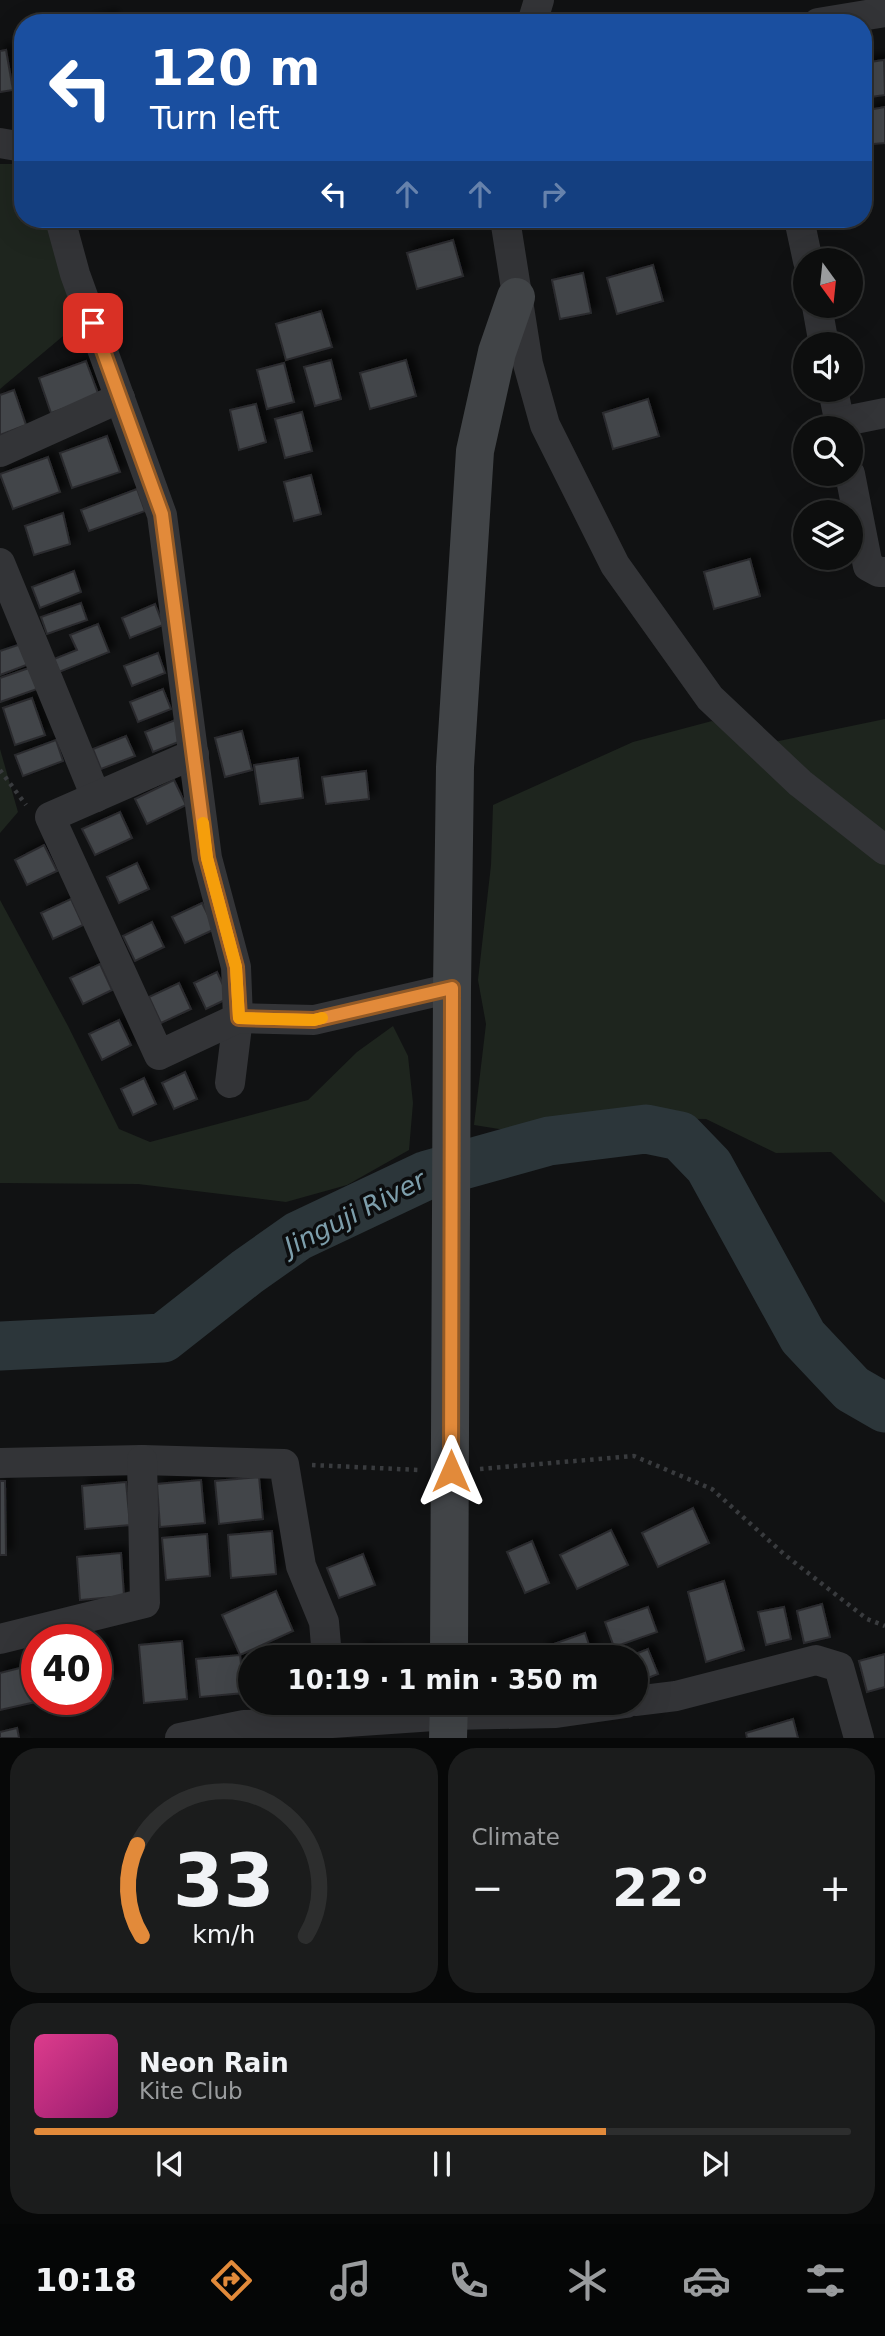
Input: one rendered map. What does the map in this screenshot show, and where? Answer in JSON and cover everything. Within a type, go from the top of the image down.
[{"type":"street","points":[[62,228],[75,274],[162,514],[207,858],[236,967],[239,1018],[229,1083]]},
{"type":"street","points":[[506,228],[528,364],[545,425],[615,565],[710,698],[800,783],[885,850]]},
{"type":"street","points":[[801,228],[805,248]]},
{"type":"street","points":[[449,1645],[455,767],[475,451],[497,352],[516,298]]},
{"type":"street","points":[[0,452],[120,398]]},
{"type":"street","points":[[863,419],[885,413]]},
{"type":"street","points":[[852,486],[869,566],[879,572],[885,572]]},
{"type":"street","points":[[0,563],[96,797]]},
{"type":"street","points":[[194,754],[50,817],[159,1055],[239,1018],[314,1020],[452,988]]},
{"type":"street","points":[[0,1639],[145,1603],[142,1461]]},
{"type":"street","points":[[0,1462],[284,1464],[301,1566],[324,1622],[326,1645]]},
{"type":"street","points":[[648,1700],[676,1696],[816,1660],[839,1667],[859,1738]]},
{"type":"street","points":[[180,1738],[244,1725],[520,1715]]},
{"type":"path","points":[[0,770],[30,812],[50,817]]},
{"type":"path","points":[[284,1464],[451,1471],[634,1456],[712,1489],[785,1555],[867,1619],[885,1626]]},
{"type":"shaded area","points":[[0,164],[14,164],[14,228],[50,228],[75,326],[0,389]]},
{"type":"shaded area","points":[[885,719],[885,1203],[831,1152],[776,1153],[706,1119],[622,1118],[561,1139],[474,1125],[486,1024],[478,980],[491,865],[493,805],[633,742],[712,721],[750,747]]},
{"type":"shaded area","points":[[0,749],[18,812],[0,833]]},
{"type":"shaded area","points":[[0,900],[68,1026],[119,1129],[150,1142],[308,1100],[357,1052],[393,1026],[408,1056],[413,1103],[409,1150],[347,1185],[286,1202],[138,1184],[0,1183]]},
{"type":"building","points":[[6,50],[13,90],[0,92],[0,51]]},
{"type":"building","points":[[884,60],[885,95],[872,97],[872,62]]},
{"type":"building","points":[[885,107],[885,143],[873,144],[872,109]]},
{"type":"building","points":[[453,240],[463,276],[417,289],[407,253]]},
{"type":"building","points":[[653,265],[663,301],[617,314],[607,278]]},
{"type":"building","points":[[583,273],[591,313],[560,319],[552,280]]},
{"type":"building","points":[[321,311],[332,347],[286,360],[276,324]]},
{"type":"building","points":[[331,360],[341,399],[315,406],[304,367]]},
{"type":"building","points":[[406,360],[416,396],[370,409],[360,373]]},
{"type":"building","points":[[86,361],[99,396],[51,413],[39,378]]},
{"type":"building","points":[[284,363],[294,402],[267,409],[257,370]]},
{"type":"building","points":[[14,390],[26,425],[0,435],[0,395]]},
{"type":"building","points":[[648,399],[659,436],[613,449],[603,413]]},
{"type":"building","points":[[256,404],[266,442],[239,450],[230,410]]},
{"type":"building","points":[[302,412],[312,451],[285,458],[275,419]]},
{"type":"building","points":[[107,436],[120,472],[72,488],[60,453]]},
{"type":"building","points":[[48,457],[60,492],[13,509],[0,474]]},
{"type":"building","points":[[311,475],[321,514],[294,521],[284,482]]},
{"type":"building","points":[[137,489],[145,511],[89,531],[81,510]]},
{"type":"building","points":[[63,513],[70,544],[34,555],[25,526]]},
{"type":"building","points":[[750,559],[760,596],[714,609],[704,572]]},
{"type":"building","points":[[74,571],[81,592],[40,608],[32,587]]},
{"type":"building","points":[[81,603],[87,620],[47,634],[41,617]]},
{"type":"building","points":[[155,604],[163,625],[130,638],[122,618]]},
{"type":"building","points":[[98,624],[109,652],[59,672],[54,659],[77,650],[70,635]]},
{"type":"building","points":[[21,644],[29,664],[0,675],[0,651]]},
{"type":"building","points":[[158,653],[165,673],[132,686],[124,666]]},
{"type":"building","points":[[29,668],[37,689],[0,702],[0,678]]},
{"type":"building","points":[[163,689],[171,709],[138,722],[130,702]]},
{"type":"building","points":[[32,698],[45,735],[15,745],[3,708]]},
{"type":"building","points":[[178,719],[186,739],[153,752],[145,732]]},
{"type":"building","points":[[242,731],[252,770],[225,777],[215,738]]},
{"type":"building","points":[[126,736],[135,756],[101,769],[93,749]]},
{"type":"building","points":[[56,740],[63,761],[23,776],[15,755]]},
{"type":"building","points":[[298,758],[303,798],[260,804],[254,765]]},
{"type":"building","points":[[366,771],[369,799],[326,804],[322,777]]},
{"type":"building","points":[[174,780],[186,805],[147,824],[135,799]]},
{"type":"building","points":[[120,812],[132,838],[95,855],[82,829]]},
{"type":"building","points":[[44,845],[57,871],[27,885],[15,860]]},
{"type":"building","points":[[137,863],[149,889],[119,903],[107,877]]},
{"type":"building","points":[[71,899],[83,925],[53,939],[41,913]]},
{"type":"building","points":[[202,903],[215,929],[185,943],[172,917]]},
{"type":"building","points":[[152,922],[164,947],[135,961],[123,936]]},
{"type":"building","points":[[100,964],[112,990],[83,1004],[70,978]]},
{"type":"building","points":[[217,972],[229,998],[206,1009],[194,983]]},
{"type":"building","points":[[179,983],[191,1009],[161,1023],[149,997]]},
{"type":"building","points":[[119,1020],[131,1045],[102,1060],[89,1034]]},
{"type":"building","points":[[185,1072],[197,1099],[174,1109],[162,1083]]},
{"type":"building","points":[[144,1078],[156,1104],[133,1115],[121,1089]]},
{"type":"building","points":[[259,1477],[263,1519],[219,1524],[215,1481]]},
{"type":"building","points":[[201,1480],[205,1523],[160,1527],[157,1484]]},
{"type":"building","points":[[0,1481],[5,1481],[6,1555],[0,1555]]},
{"type":"building","points":[[126,1482],[130,1525],[85,1529],[82,1486]]},
{"type":"building","points":[[693,1508],[709,1543],[658,1567],[642,1533]]},
{"type":"building","points":[[611,1530],[628,1565],[577,1589],[560,1555]]},
{"type":"building","points":[[272,1531],[276,1574],[231,1578],[228,1535]]},
{"type":"building","points":[[207,1534],[210,1576],[166,1580],[162,1538]]},
{"type":"building","points":[[532,1541],[549,1583],[525,1593],[507,1552]]},
{"type":"building","points":[[121,1553],[124,1596],[80,1600],[77,1557]]},
{"type":"building","points":[[363,1554],[375,1585],[339,1598],[327,1568]]},
{"type":"building","points":[[724,1581],[744,1650],[706,1662],[688,1592]]},
{"type":"building","points":[[276,1591],[293,1631],[262,1645],[238,1645],[238,1651],[222,1615]]},
{"type":"building","points":[[822,1604],[830,1637],[804,1643],[797,1611]]},
{"type":"building","points":[[648,1607],[657,1632],[613,1645],[605,1622]]},
{"type":"building","points":[[784,1607],[791,1639],[766,1645],[758,1612]]},
{"type":"building","points":[[585,1633],[589,1645],[551,1645]]},
{"type":"building","points":[[182,1641],[187,1699],[144,1703],[139,1645]]},
{"type":"building","points":[[648,1649],[658,1674],[648,1678]]},
{"type":"building","points":[[885,1654],[885,1687],[867,1692],[859,1661]]},
{"type":"building","points":[[238,1655],[238,1694],[200,1697],[196,1659]]},
{"type":"building","points":[[21,1668],[21,1705],[0,1710],[0,1673]]},
{"type":"building","points":[[793,1719],[798,1738],[747,1738],[746,1733]]},
{"type":"building","points":[[17,1728],[19,1738],[0,1738],[0,1732]]},
{"type":"waterway","name":"Jinguji River","points":[[0,1346],[163,1338],[298,1236],[427,1175],[549,1141],[646,1129],[680,1136],[709,1166],[803,1337],[852,1389],[885,1408]]},
{"type":"slow traffic","points":[[203,823],[207,858],[236,967],[239,1018],[322,1018]]},
{"type":"route","points":[[93,323],[162,514],[207,858],[236,967],[239,1018],[314,1020],[452,988],[451,1471]]}]
